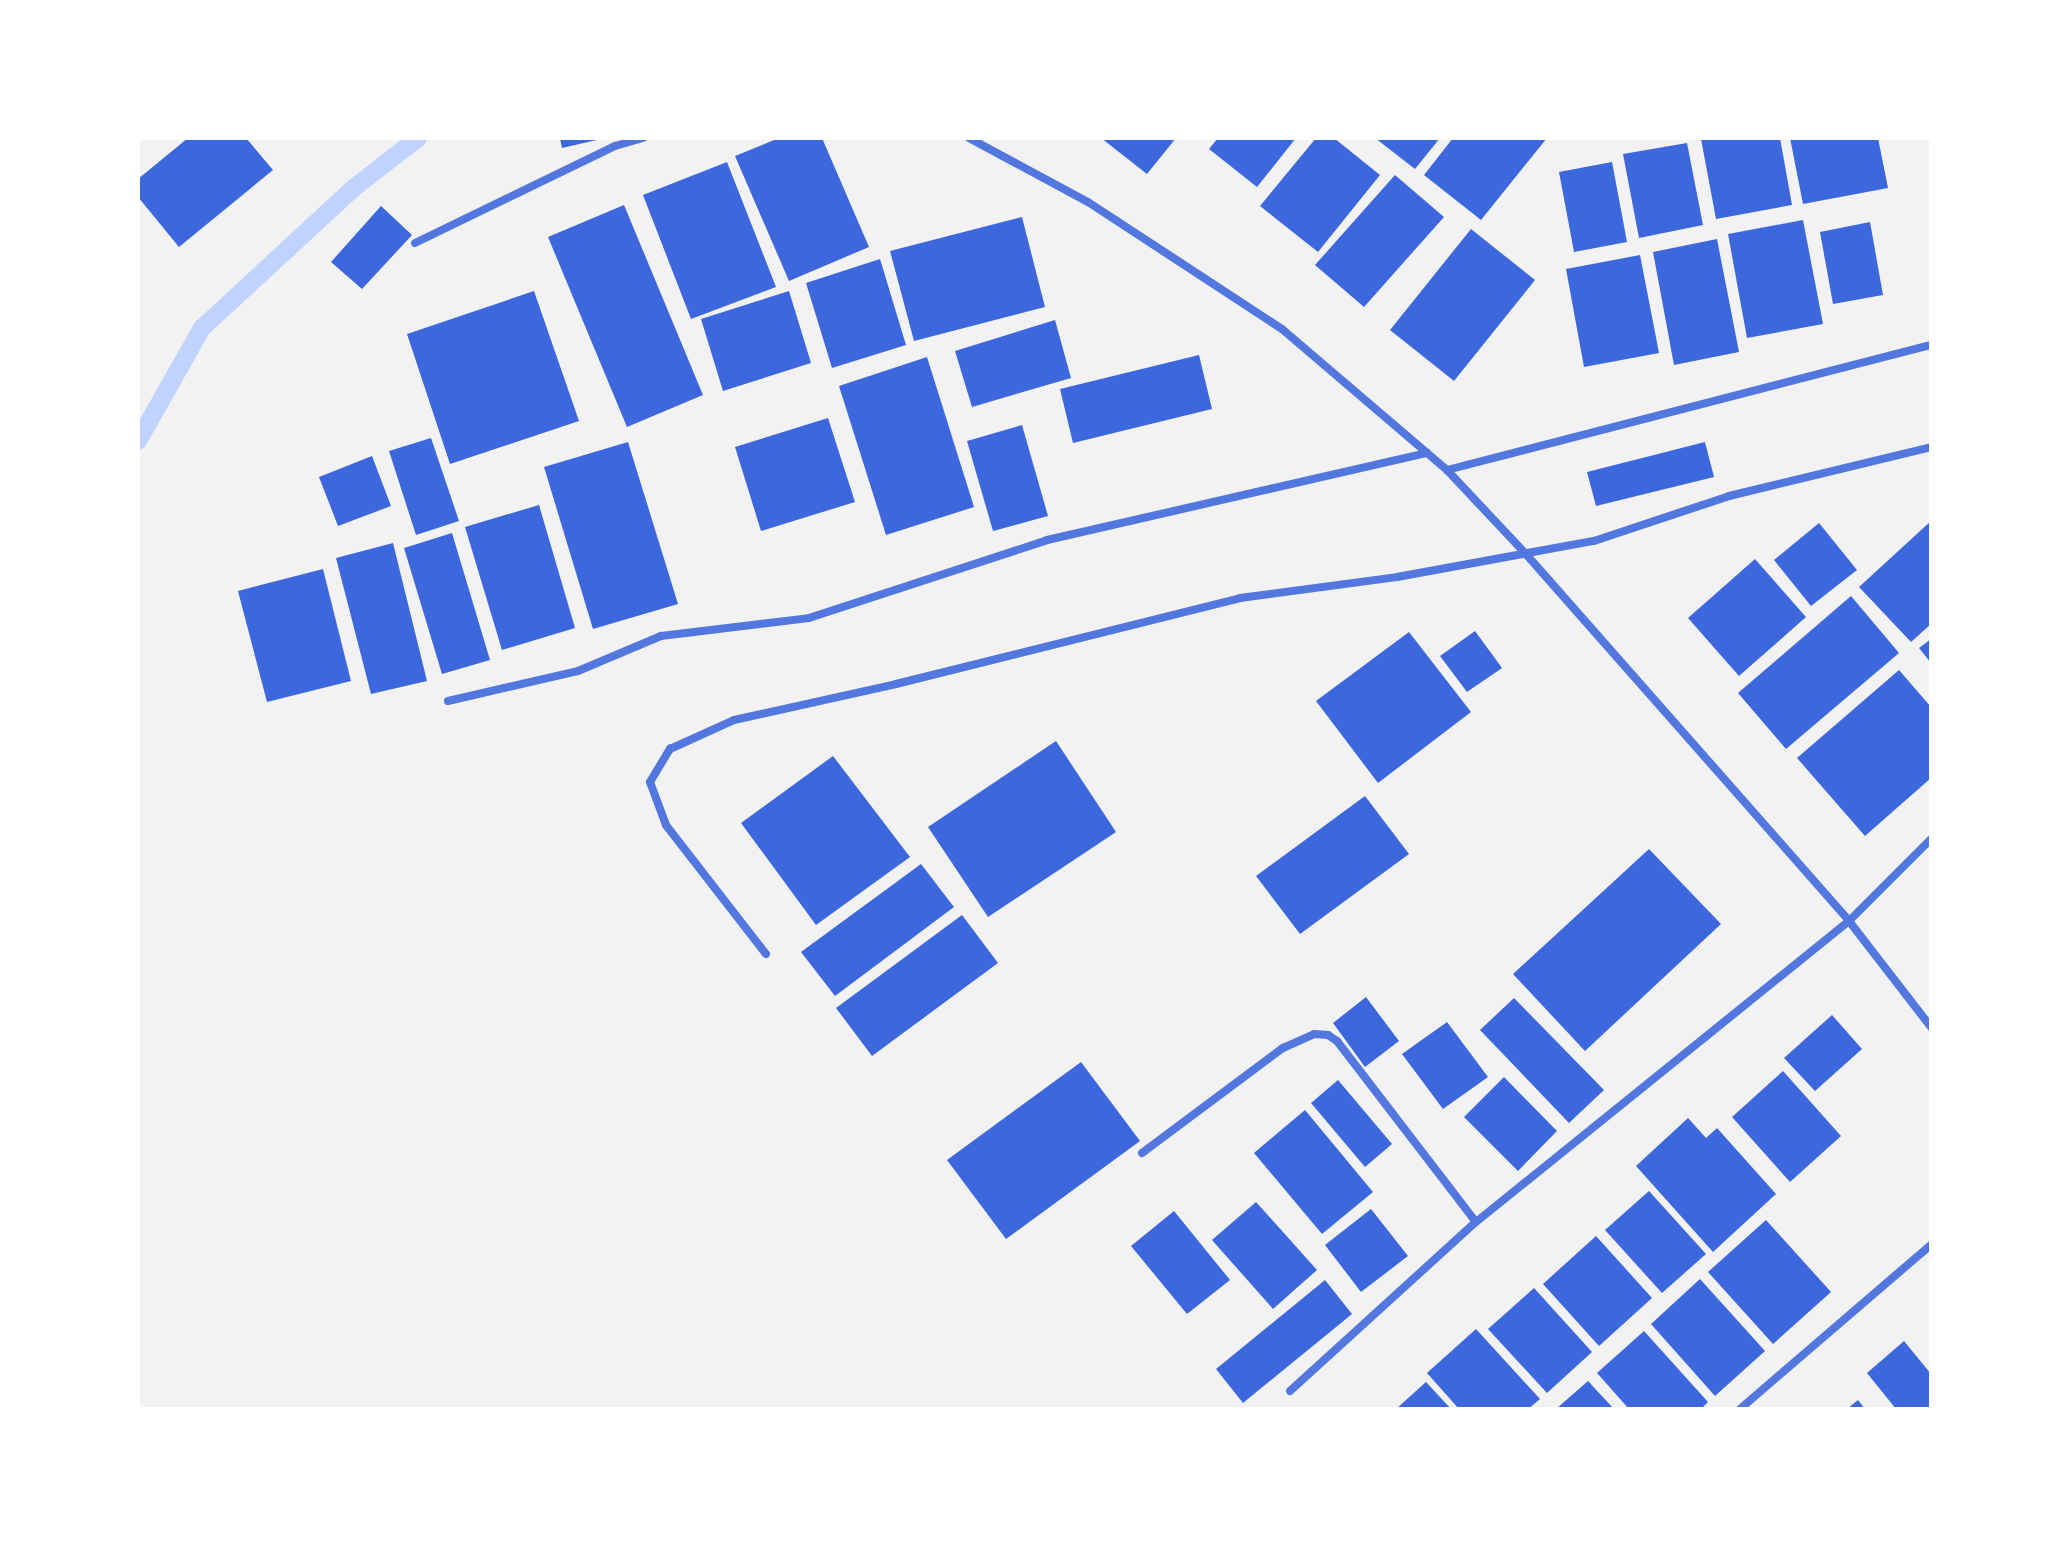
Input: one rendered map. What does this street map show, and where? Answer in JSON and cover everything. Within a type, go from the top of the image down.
[{"type":"street","points":[[415,243],[615,146],[643,138]]},
{"type":"street","points":[[969,138],[1088,202],[1282,329],[1447,470],[1525,553],[1849,921],[1931,1027]]},
{"type":"street","points":[[1447,470],[1931,345]]},
{"type":"street","points":[[766,954],[666,825],[650,782],[670,749],[734,720],[896,684],[1240,598],[1397,577],[1594,541],[1729,496],[1931,447]]},
{"type":"street","points":[[448,701],[578,671],[661,636],[809,618],[1047,540],[1427,453]]},
{"type":"street","points":[[1290,1391],[1476,1222],[1849,921],[1931,839]]},
{"type":"street","points":[[1142,1153],[1283,1048],[1314,1034],[1328,1035],[1337,1041],[1476,1222]]},
{"type":"street","points":[[1740,1409],[1931,1245]]},
{"type":"building","points":[[188,138],[246,138],[273,170],[179,247],[138,197],[138,179]]},
{"type":"building","points":[[560,138],[601,138],[601,139],[562,148]]},
{"type":"building","points":[[779,138],[822,138],[869,247],[789,281],[735,156]]},
{"type":"building","points":[[1101,138],[1176,138],[1147,174]]},
{"type":"building","points":[[1218,138],[1296,138],[1257,187],[1209,149]]},
{"type":"building","points":[[1316,138],[1334,138],[1380,175],[1318,252],[1260,206]]},
{"type":"building","points":[[1375,138],[1440,138],[1415,169]]},
{"type":"building","points":[[1453,138],[1547,138],[1481,220],[1424,175]]},
{"type":"building","points":[[1780,138],[1792,205],[1716,219],[1701,139]]},
{"type":"building","points":[[1790,138],[1878,138],[1888,188],[1803,204]]},
{"type":"building","points":[[1687,143],[1703,225],[1639,238],[1623,154]]},
{"type":"building","points":[[727,162],[776,287],[691,319],[643,195]]},
{"type":"building","points":[[1612,162],[1627,242],[1574,252],[1559,172]]},
{"type":"building","points":[[1395,175],[1444,217],[1364,307],[1315,265]]},
{"type":"building","points":[[624,205],[703,395],[627,427],[548,237]]},
{"type":"building","points":[[381,206],[412,235],[362,289],[331,262]]},
{"type":"building","points":[[1022,217],[1045,307],[914,341],[890,251]]},
{"type":"building","points":[[1803,220],[1823,324],[1747,338],[1728,234]]},
{"type":"building","points":[[1870,222],[1883,295],[1833,304],[1820,232]]},
{"type":"building","points":[[1471,229],[1535,280],[1454,381],[1390,330]]},
{"type":"building","points":[[1717,239],[1739,352],[1674,365],[1653,252]]},
{"type":"building","points":[[1640,255],[1659,353],[1584,367],[1566,269]]},
{"type":"building","points":[[880,259],[906,345],[832,368],[806,283]]},
{"type":"building","points":[[534,291],[579,421],[450,464],[407,334]]},
{"type":"building","points":[[789,291],[811,363],[723,391],[701,319]]},
{"type":"building","points":[[1055,320],[1071,378],[972,407],[955,351]]},
{"type":"building","points":[[1199,355],[1212,409],[1073,443],[1060,389]]},
{"type":"building","points":[[927,357],[974,507],[886,535],[839,386]]},
{"type":"building","points":[[828,418],[855,502],[761,531],[735,447]]},
{"type":"building","points":[[1022,425],[1048,516],[993,531],[967,441]]},
{"type":"building","points":[[431,438],[459,521],[416,535],[389,451]]},
{"type":"building","points":[[628,442],[678,604],[593,629],[544,467]]},
{"type":"building","points":[[1705,442],[1714,477],[1596,506],[1587,472]]},
{"type":"building","points":[[372,456],[391,506],[338,526],[319,477]]},
{"type":"building","points":[[539,505],[575,628],[502,650],[465,527]]},
{"type":"building","points":[[1931,521],[1931,624],[1911,642],[1859,587]]},
{"type":"building","points":[[1819,523],[1857,570],[1811,606],[1774,560]]},
{"type":"building","points":[[452,533],[490,660],[442,674],[404,548]]},
{"type":"building","points":[[393,543],[427,681],[371,694],[336,558]]},
{"type":"building","points":[[1755,559],[1806,617],[1739,676],[1688,618]]},
{"type":"building","points":[[323,569],[351,681],[267,702],[238,591]]},
{"type":"building","points":[[1851,596],[1899,653],[1786,749],[1738,693]]},
{"type":"building","points":[[1475,631],[1502,668],[1467,692],[1440,656]]},
{"type":"building","points":[[1409,632],[1471,712],[1378,783],[1316,701]]},
{"type":"building","points":[[1931,639],[1931,663],[1919,648]]},
{"type":"building","points":[[1899,670],[1931,707],[1931,778],[1865,836],[1797,758]]},
{"type":"building","points":[[1056,741],[1116,832],[988,917],[928,827]]},
{"type":"building","points":[[833,756],[910,857],[816,925],[741,823]]},
{"type":"building","points":[[1365,796],[1409,854],[1300,934],[1256,876]]},
{"type":"building","points":[[1649,849],[1721,924],[1585,1051],[1513,974]]},
{"type":"building","points":[[921,864],[954,907],[835,996],[801,952]]},
{"type":"building","points":[[962,915],[998,963],[872,1056],[836,1008]]},
{"type":"building","points":[[1366,997],[1399,1041],[1365,1067],[1333,1023]]},
{"type":"building","points":[[1514,998],[1604,1090],[1569,1123],[1480,1030]]},
{"type":"building","points":[[1832,1015],[1862,1049],[1815,1091],[1784,1058]]},
{"type":"building","points":[[1447,1022],[1488,1077],[1443,1109],[1402,1054]]},
{"type":"building","points":[[1081,1062],[1140,1141],[1006,1239],[947,1160]]},
{"type":"building","points":[[1783,1071],[1841,1136],[1790,1182],[1732,1117]]},
{"type":"building","points":[[1504,1077],[1557,1131],[1518,1171],[1464,1117]]},
{"type":"building","points":[[1338,1080],[1392,1144],[1365,1167],[1311,1103]]},
{"type":"building","points":[[1305,1110],[1373,1192],[1322,1234],[1254,1153]]},
{"type":"building","points":[[1688,1118],[1706,1138],[1717,1128],[1776,1194],[1713,1252],[1636,1166]]},
{"type":"building","points":[[1649,1191],[1706,1254],[1662,1293],[1605,1230]]},
{"type":"building","points":[[1256,1202],[1317,1270],[1273,1309],[1212,1240]]},
{"type":"building","points":[[1371,1209],[1408,1256],[1361,1292],[1325,1245]]},
{"type":"building","points":[[1174,1211],[1230,1280],[1187,1314],[1131,1246]]},
{"type":"building","points":[[1766,1220],[1831,1292],[1773,1344],[1708,1272]]},
{"type":"building","points":[[1596,1236],[1652,1298],[1599,1346],[1543,1284]]},
{"type":"building","points":[[1700,1279],[1765,1351],[1715,1396],[1651,1324]]},
{"type":"building","points":[[1325,1280],[1352,1314],[1243,1403],[1216,1369]]},
{"type":"building","points":[[1534,1288],[1592,1352],[1547,1393],[1488,1329]]},
{"type":"building","points":[[1476,1329],[1540,1399],[1528,1409],[1459,1409],[1427,1373]]},
{"type":"building","points":[[1644,1331],[1708,1402],[1701,1409],[1629,1409],[1597,1373]]},
{"type":"building","points":[[1904,1341],[1931,1374],[1931,1409],[1896,1409],[1867,1373]]},
{"type":"building","points":[[1588,1381],[1614,1409],[1556,1409]]},
{"type":"building","points":[[1426,1382],[1451,1409],[1396,1409]]},
{"type":"building","points":[[1858,1400],[1865,1409],[1847,1409]]},
{"type":"waterway","points":[[138,441],[202,328],[355,187],[418,138]]}]
